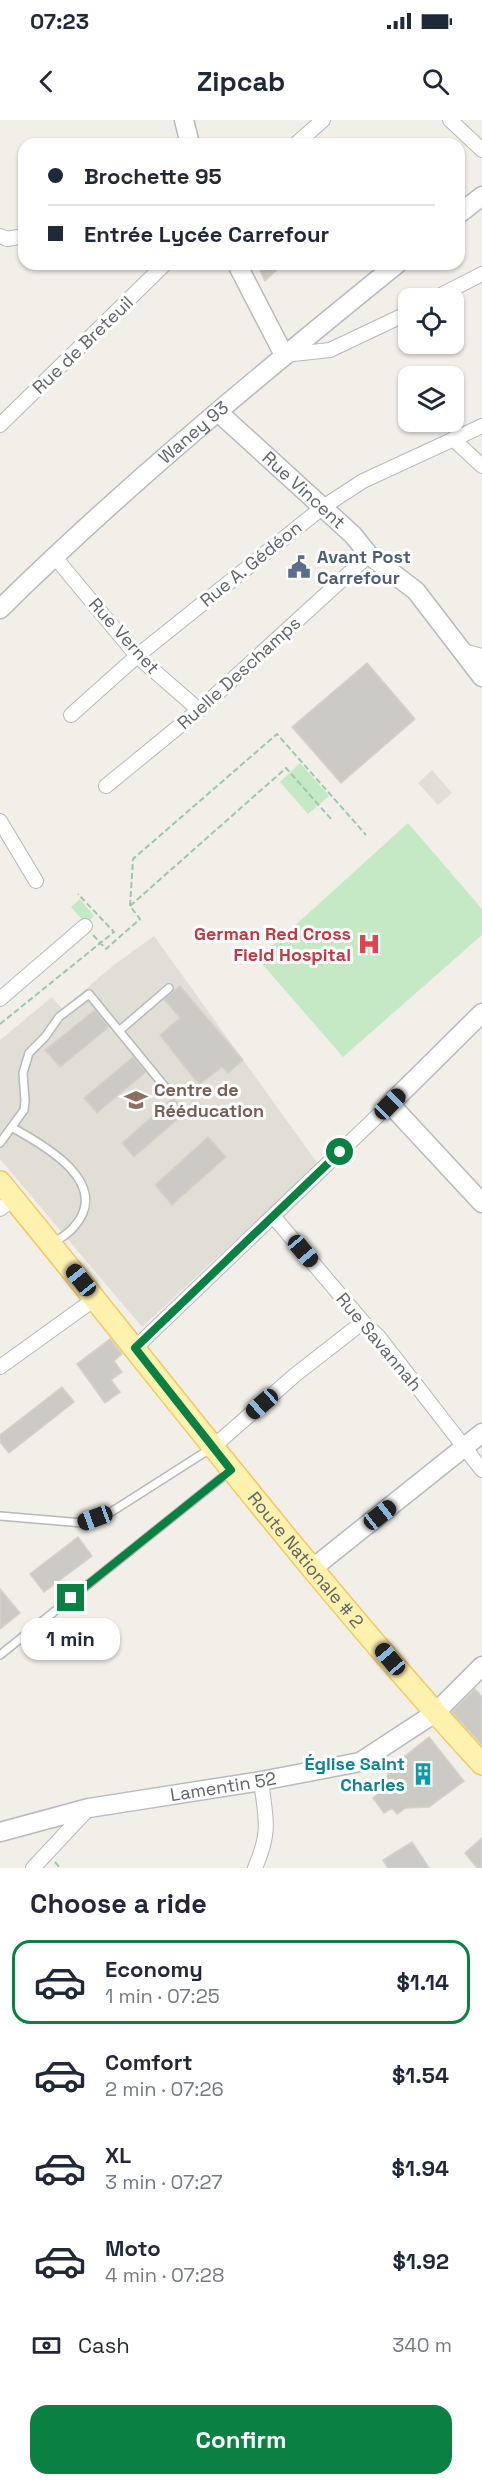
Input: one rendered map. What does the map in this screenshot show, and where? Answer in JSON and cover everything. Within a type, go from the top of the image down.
[{"type":"main road","name":"Route Nationale # 2","points":[[4,1197],[52,1244],[231,1470],[435,1713],[482,1764]]},
{"type":"street","points":[[184,120],[188,138]]},
{"type":"street","points":[[303,138],[323,120]]},
{"type":"street","points":[[450,120],[482,150]]},
{"type":"street","points":[[465,209],[482,196]]},
{"type":"street","points":[[0,236],[7,239],[18,237]]},
{"type":"street","name":"Rue de Breteuil","points":[[2,417],[159,270]]},
{"type":"street","points":[[240,270],[284,355],[330,350],[398,318]]},
{"type":"street","name":"Waney 93","points":[[0,609],[54,556],[218,412],[284,355],[390,270]]},
{"type":"street","points":[[455,288],[482,274]]},
{"type":"street","name":"Rue Vincent","points":[[218,412],[353,535],[369,555],[416,591],[482,677]]},
{"type":"street","name":"Rue A. Gédéon","points":[[71,714],[137,656],[323,507],[363,481],[482,426]]},
{"type":"street","points":[[453,438],[482,466]]},
{"type":"street","name":"Ruelle Deschamps","points":[[106,786],[199,710],[369,555]]},
{"type":"street","name":"Rue Vernet","points":[[54,556],[137,656],[199,710]]},
{"type":"street","points":[[463,651],[482,656]]},
{"type":"street","points":[[0,821],[36,881]]},
{"type":"street","points":[[0,999],[85,926]]},
{"type":"street","points":[[135,1348],[482,1013]]},
{"type":"street","points":[[390,1104],[482,1202]]},
{"type":"street","name":"Rue Savannah","points":[[273,1216],[363,1322],[378,1336],[482,1470]]},
{"type":"street","points":[[0,1367],[96,1298]]},
{"type":"street","points":[[213,1447],[295,1375],[363,1322]]},
{"type":"street","points":[[313,1568],[482,1433]]},
{"type":"street","name":"Lamentin 52","points":[[0,1832],[89,1808],[261,1781],[360,1762],[435,1713],[482,1666]]},
{"type":"street","points":[[255,1868],[265,1845],[267,1827],[261,1781]]},
{"type":"street","points":[[33,1868],[89,1808]]},
{"type":"lane","points":[[119,1031],[169,988]]},
{"type":"lane","points":[[0,1143],[24,1110],[23,1073],[26,1059],[59,1017],[88,994],[165,1087]]},
{"type":"lane","points":[[13,1128],[41,1143],[72,1168],[84,1193],[84,1207],[74,1227],[52,1244]]},
{"type":"lane","points":[[0,1516],[83,1523],[108,1514],[213,1447]]},
{"type":"lane","points":[[0,1655],[231,1470]]},
{"type":"path","points":[[106,950],[140,919],[130,906],[133,859],[276,734],[366,835]]},
{"type":"path","points":[[130,906],[286,768],[332,820]]},
{"type":"path","points":[[0,1024],[114,933],[78,894]]},
{"type":"shaded area","points":[[432,770],[452,793],[438,805],[418,783]]},
{"type":"shaded area","name":"Centre de Rééducation","points":[[154,936],[318,1164],[142,1327],[0,1159],[0,1040],[52,997],[62,1009],[114,965]]},
{"type":"green space","points":[[300,763],[329,796],[308,814],[280,782]]},
{"type":"green space","points":[[408,823],[482,909],[482,935],[343,1057],[258,959]]},
{"type":"green space","points":[[80,899],[94,916],[86,924],[71,907]]},
{"type":"building","points":[[260,270],[277,270],[265,281]]},
{"type":"building","points":[[367,663],[415,719],[341,783],[292,727]]},
{"type":"building","points":[[180,986],[243,1060],[228,1073],[222,1067],[199,1085],[160,1035],[180,1018],[164,999]]},
{"type":"building","points":[[95,1010],[109,1027],[60,1067],[45,1050]]},
{"type":"building","points":[[133,1057],[146,1072],[97,1113],[84,1098]]},
{"type":"building","points":[[173,1098],[186,1112],[134,1157],[122,1143]]},
{"type":"building","points":[[208,1137],[226,1157],[172,1205],[155,1185]]},
{"type":"building","points":[[110,1339],[122,1354],[114,1361],[122,1372],[111,1380],[120,1392],[105,1403],[77,1364]]},
{"type":"building","points":[[62,1387],[74,1402],[9,1453],[0,1442],[0,1435]]},
{"type":"building","points":[[78,1537],[92,1556],[44,1592],[30,1574]]},
{"type":"building","points":[[0,1589],[20,1613],[0,1629]]},
{"type":"building","points":[[475,1689],[482,1697],[482,1745],[452,1712]]},
{"type":"building","name":"Église Saint Charles","points":[[429,1737],[464,1781],[429,1807],[406,1808],[397,1814],[392,1808],[384,1813],[373,1798],[379,1793],[376,1788],[386,1781],[390,1768]]},
{"type":"building","points":[[482,1838],[482,1868],[477,1868],[465,1853]]},
{"type":"building","points":[[412,1842],[429,1868],[388,1868],[383,1860]]},
{"type":"place","name":"Avant Post Carrefour","points":[[299,567]]},
{"type":"place","name":"German Red Cross Field Hospital","points":[[369,944]]},
{"type":"place","name":"Centre de Rééducation","points":[[136,1100]]},
{"type":"place","name":"Église Saint Charles","points":[[423,1774]]},
{"type":"route","points":[[71,1598],[231,1470],[135,1348],[340,1152]]}]
